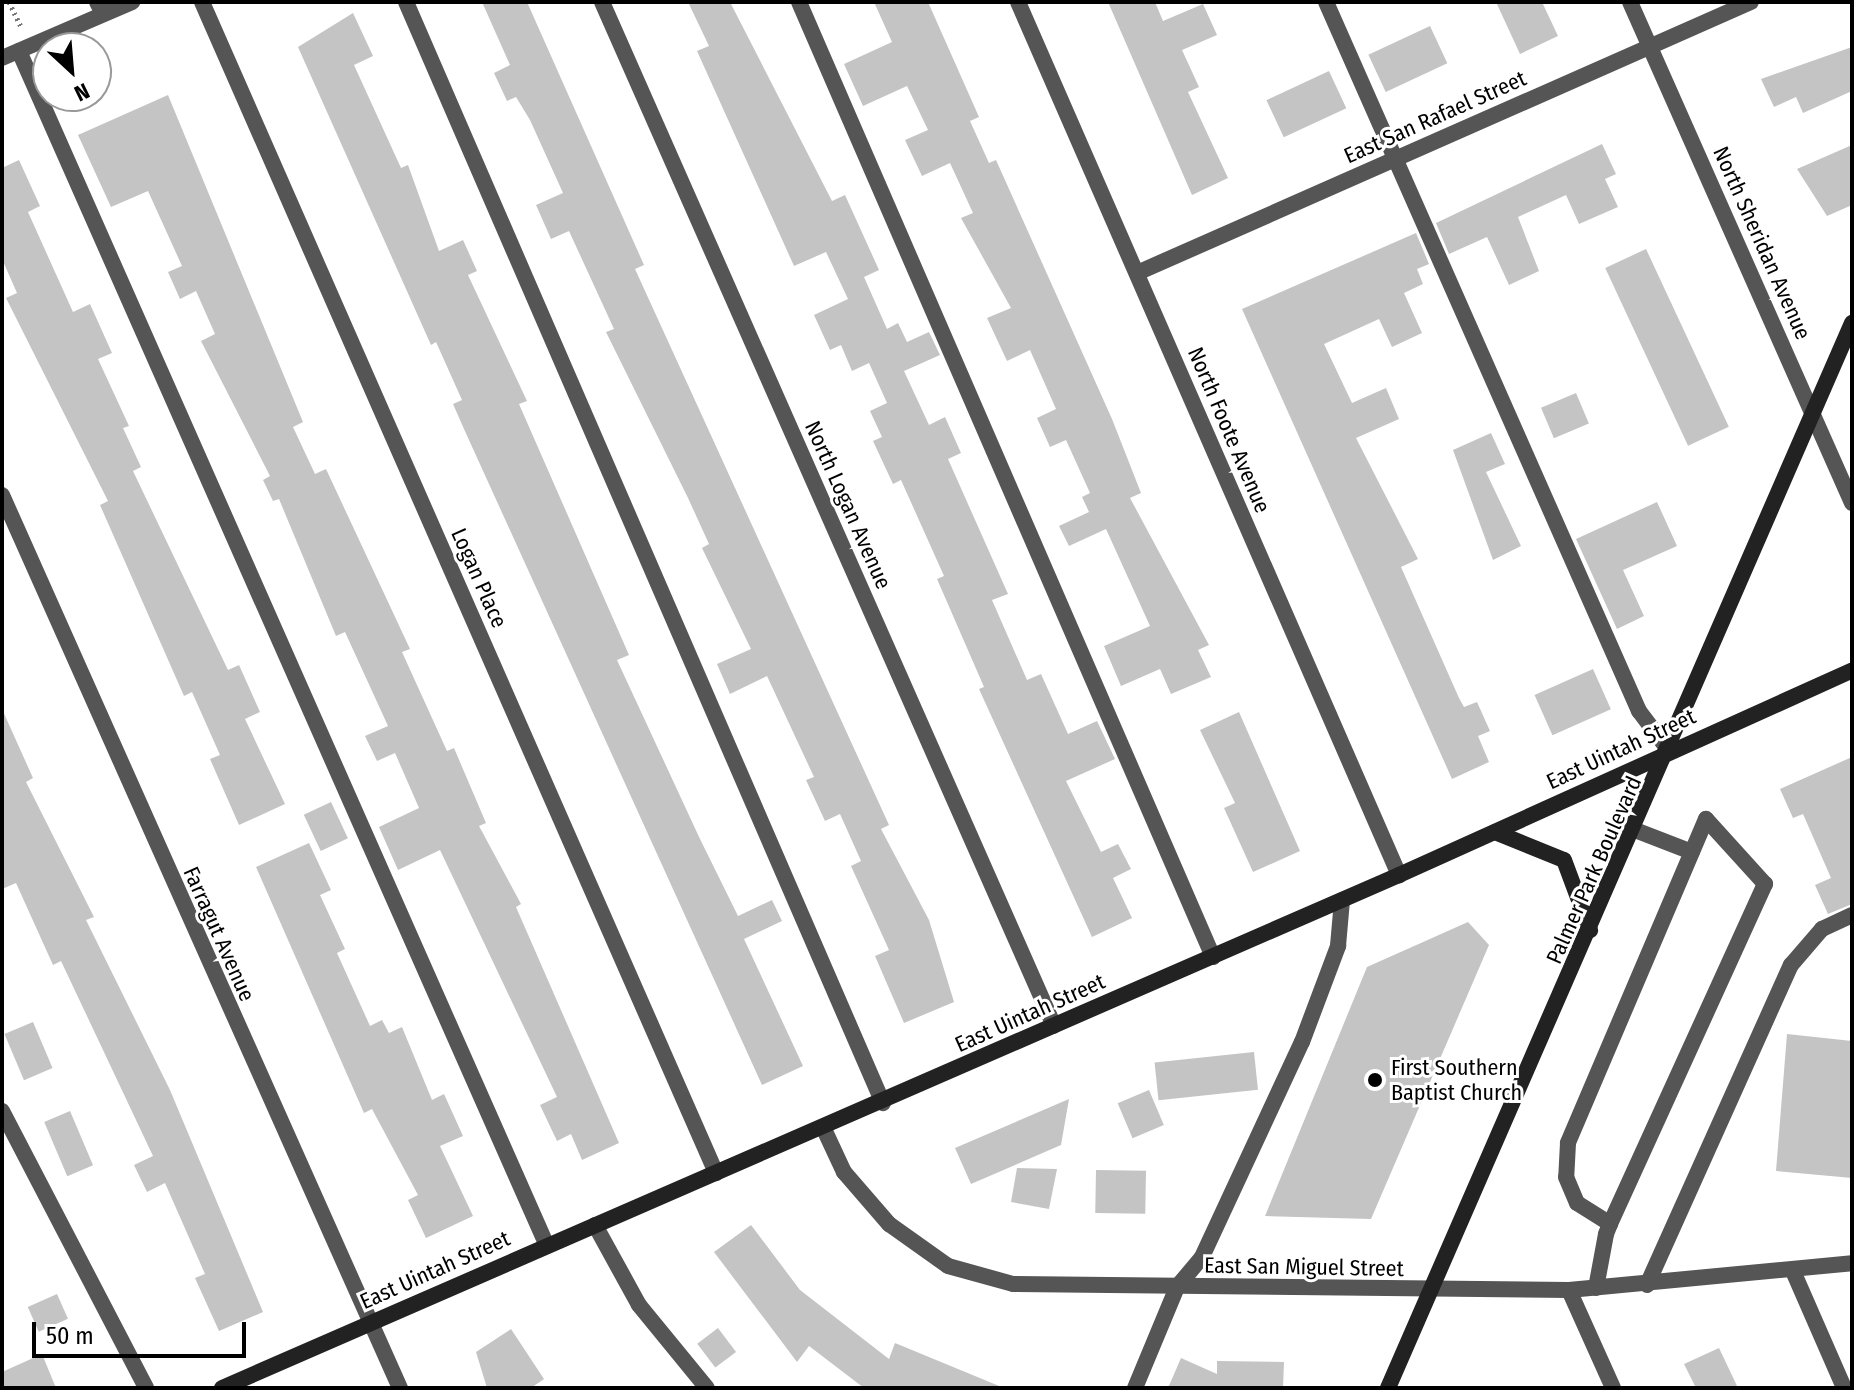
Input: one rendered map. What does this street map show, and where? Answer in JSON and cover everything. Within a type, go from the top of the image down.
[{"type":"main road","name":"Palmer Park Boulevard","points":[[1388,1388],[1670,752],[1815,418],[1852,323]]},
{"type":"main road","name":"East Uintah Street","points":[[222,1388],[883,1103],[1852,670]]},
{"type":"main road","points":[[1495,832],[1564,860],[1591,932]]},
{"type":"street","points":[[2,58],[100,8],[132,2]]},
{"type":"street","name":"Logan Place","points":[[202,2],[716,1173]]},
{"type":"street","points":[[406,2],[883,1103]]},
{"type":"street","name":"North Logan Avenue","points":[[602,2],[1054,1026]]},
{"type":"street","points":[[799,2],[1213,957]]},
{"type":"street","name":"North Foote Avenue","points":[[1018,2],[1399,875]]},
{"type":"street","points":[[1326,2],[1639,711],[1670,752]]},
{"type":"street","name":"North Sheridan Avenue","points":[[1630,2],[1852,503]]},
{"type":"street","name":"East San Rafael Street","points":[[1137,273],[1751,2]]},
{"type":"street","points":[[19,51],[547,1246]]},
{"type":"street","name":"Farragut Avenue","points":[[2,495],[367,1324],[400,1388]]},
{"type":"street","points":[[1596,1288],[1610,1224],[1765,884],[1706,819],[1568,1143],[1566,1177],[1577,1203],[1610,1224]]},
{"type":"street","points":[[1635,830],[1692,852]]},
{"type":"street","points":[[1135,1388],[1177,1287],[1202,1257],[1302,1042],[1338,946],[1342,900]]},
{"type":"street","points":[[1647,1285],[1791,965],[1822,929],[1852,915]]},
{"type":"street","points":[[2,1111],[146,1388]]},
{"type":"street","name":"East San Miguel Street","points":[[823,1127],[866,1199],[948,1266],[1013,1284],[1431,1291],[1569,1290],[1647,1285],[1852,1263]]},
{"type":"street","points":[[595,1225],[639,1305],[707,1388]]},
{"type":"street","points":[[1793,1271],[1844,1388]]},
{"type":"street","points":[[1569,1290],[1613,1388]]},
{"type":"building","points":[[482,2],[527,2],[644,265],[635,269],[889,825],[881,829],[929,920],[954,1002],[904,1023],[875,956],[889,950],[851,866],[861,861],[840,814],[825,821],[806,780],[814,777],[767,676],[730,694],[717,664],[751,649],[702,548],[709,544],[688,498],[606,332],[614,329],[569,231],[551,239],[536,205],[563,193],[530,120],[516,97],[507,101],[494,73],[510,65]]},
{"type":"building","points":[[688,2],[730,2],[832,201],[845,195],[879,270],[864,277],[887,329],[898,323],[907,342],[929,332],[940,355],[904,371],[929,425],[945,417],[961,453],[948,459],[1008,594],[992,600],[1027,680],[1041,674],[1068,734],[1097,721],[1115,759],[1066,781],[1101,852],[1118,844],[1131,869],[1113,878],[1132,918],[1092,937],[979,689],[984,687],[937,579],[944,576],[901,480],[893,484],[873,441],[882,437],[870,411],[887,403],[869,363],[852,371],[841,345],[830,350],[814,315],[848,299],[826,252],[794,266],[697,51],[709,46]]},
{"type":"building","points":[[874,2],[928,2],[979,117],[970,121],[989,163],[996,160],[1112,419],[1141,493],[1130,498],[1209,645],[1198,650],[1211,677],[1171,694],[1160,669],[1121,686],[1104,646],[1150,626],[1106,529],[1069,546],[1059,526],[1089,512],[1082,497],[1090,493],[1066,440],[1050,447],[1037,418],[1056,409],[1030,350],[1007,361],[987,318],[1011,308],[961,218],[973,213],[950,163],[922,176],[905,140],[928,130],[907,86],[863,106],[844,64],[892,42]]},
{"type":"building","points":[[1108,2],[1155,2],[1163,21],[1203,4],[1217,35],[1182,50],[1199,87],[1188,92],[1228,178],[1192,195]]},
{"type":"building","points":[[1496,2],[1542,2],[1558,36],[1520,54]]},
{"type":"building","points":[[353,13],[373,56],[354,65],[401,168],[408,165],[439,251],[463,240],[477,271],[468,275],[527,401],[519,404],[629,655],[617,660],[700,839],[738,916],[772,900],[782,921],[744,939],[803,1066],[762,1085],[453,404],[462,400],[436,342],[431,345],[298,47]]},
{"type":"building","points":[[1430,26],[1447,63],[1386,92],[1368,55]]},
{"type":"building","points":[[1852,47],[1852,91],[1803,113],[1796,97],[1774,107],[1761,79]]},
{"type":"building","points":[[1329,71],[1346,108],[1284,137],[1266,100]]},
{"type":"building","points":[[168,95],[303,422],[293,427],[315,474],[326,469],[410,649],[402,652],[447,751],[454,748],[486,823],[479,826],[521,904],[516,907],[619,1143],[582,1160],[571,1134],[557,1141],[540,1105],[557,1097],[440,850],[398,870],[379,827],[419,808],[395,753],[377,761],[365,736],[388,726],[345,632],[336,636],[279,499],[273,501],[263,480],[270,476],[201,341],[215,334],[196,291],[180,299],[168,272],[182,266],[148,191],[111,207],[78,135]]},
{"type":"building","points":[[1602,144],[1616,174],[1605,179],[1618,207],[1579,224],[1566,195],[1518,217],[1539,271],[1509,285],[1487,237],[1449,254],[1436,223]]},
{"type":"building","points":[[1852,145],[1852,205],[1827,216],[1797,169]]},
{"type":"building","points":[[19,160],[40,206],[28,212],[73,312],[90,304],[112,353],[98,359],[129,426],[123,428],[141,467],[133,471],[228,670],[239,665],[260,712],[245,719],[285,804],[239,825],[210,759],[220,755],[192,692],[184,696],[100,505],[108,501],[6,298],[17,293],[2,259],[2,168]]},
{"type":"building","points":[[1416,233],[1429,264],[1417,269],[1423,284],[1404,293],[1422,333],[1392,347],[1379,319],[1324,344],[1352,403],[1386,388],[1399,419],[1356,438],[1418,559],[1401,567],[1459,698],[1464,707],[1477,702],[1490,731],[1478,736],[1489,762],[1452,779],[1242,309]]},
{"type":"building","points":[[1646,249],[1729,427],[1688,446],[1605,268]]},
{"type":"building","points":[[1576,393],[1589,423],[1554,438],[1541,408]]},
{"type":"building","points":[[1491,433],[1505,464],[1486,472],[1521,546],[1493,560],[1453,450]]},
{"type":"building","points":[[1657,502],[1677,546],[1623,570],[1644,616],[1617,629],[1576,539]]},
{"type":"building","points":[[1593,669],[1611,709],[1552,735],[1535,695]]},
{"type":"building","points":[[2,709],[33,778],[26,782],[94,917],[86,920],[170,1090],[263,1312],[219,1331],[195,1278],[205,1274],[165,1183],[147,1192],[134,1165],[153,1156],[61,961],[53,965],[16,883],[2,889]]},
{"type":"building","points":[[1239,712],[1300,851],[1253,872],[1224,808],[1235,803],[1200,730]]},
{"type":"building","points":[[1852,757],[1852,904],[1828,914],[1815,885],[1831,878],[1803,814],[1793,818],[1780,789]]},
{"type":"building","points":[[331,802],[348,838],[321,851],[304,815]]},
{"type":"building","points":[[309,843],[331,890],[320,895],[345,949],[337,953],[370,1026],[382,1020],[389,1033],[402,1027],[432,1100],[444,1094],[463,1136],[440,1146],[473,1216],[426,1238],[408,1200],[418,1195],[372,1109],[364,1113],[256,867]]},
{"type":"building","name":"First Southern Baptist Church","points":[[1468,922],[1489,945],[1371,1219],[1265,1216],[1367,967]]},
{"type":"building","points":[[33,1022],[53,1068],[24,1080],[4,1034]]},
{"type":"building","points":[[1787,1034],[1852,1041],[1852,1178],[1776,1171]]},
{"type":"building","points":[[1254,1052],[1258,1090],[1159,1100],[1155,1062]]},
{"type":"building","points":[[1149,1090],[1164,1125],[1133,1138],[1118,1103]]},
{"type":"building","points":[[1069,1099],[1061,1145],[971,1184],[955,1148]]},
{"type":"building","points":[[70,1111],[93,1165],[67,1176],[44,1122]]},
{"type":"building","points":[[1017,1168],[1057,1169],[1049,1209],[1011,1202]]},
{"type":"building","points":[[1096,1170],[1146,1171],[1145,1214],[1095,1213]]},
{"type":"building","points":[[751,1225],[800,1290],[889,1359],[895,1343],[1004,1388],[864,1388],[809,1346],[797,1362],[714,1252]]},
{"type":"building","points":[[57,1294],[68,1319],[39,1332],[28,1307]]},
{"type":"building","points":[[718,1328],[736,1352],[715,1368],[697,1344]]},
{"type":"building","points":[[511,1329],[544,1379],[531,1388],[487,1388],[476,1352]]},
{"type":"building","points":[[1719,1348],[1738,1388],[1696,1388],[1684,1364]]},
{"type":"building","points":[[42,1354],[56,1388],[2,1388],[2,1372]]},
{"type":"building","points":[[1181,1358],[1217,1374],[1217,1361],[1284,1362],[1283,1388],[1168,1388]]},
{"type":"place","name":"First Southern Baptist Church","points":[[1375,1080]]}]
